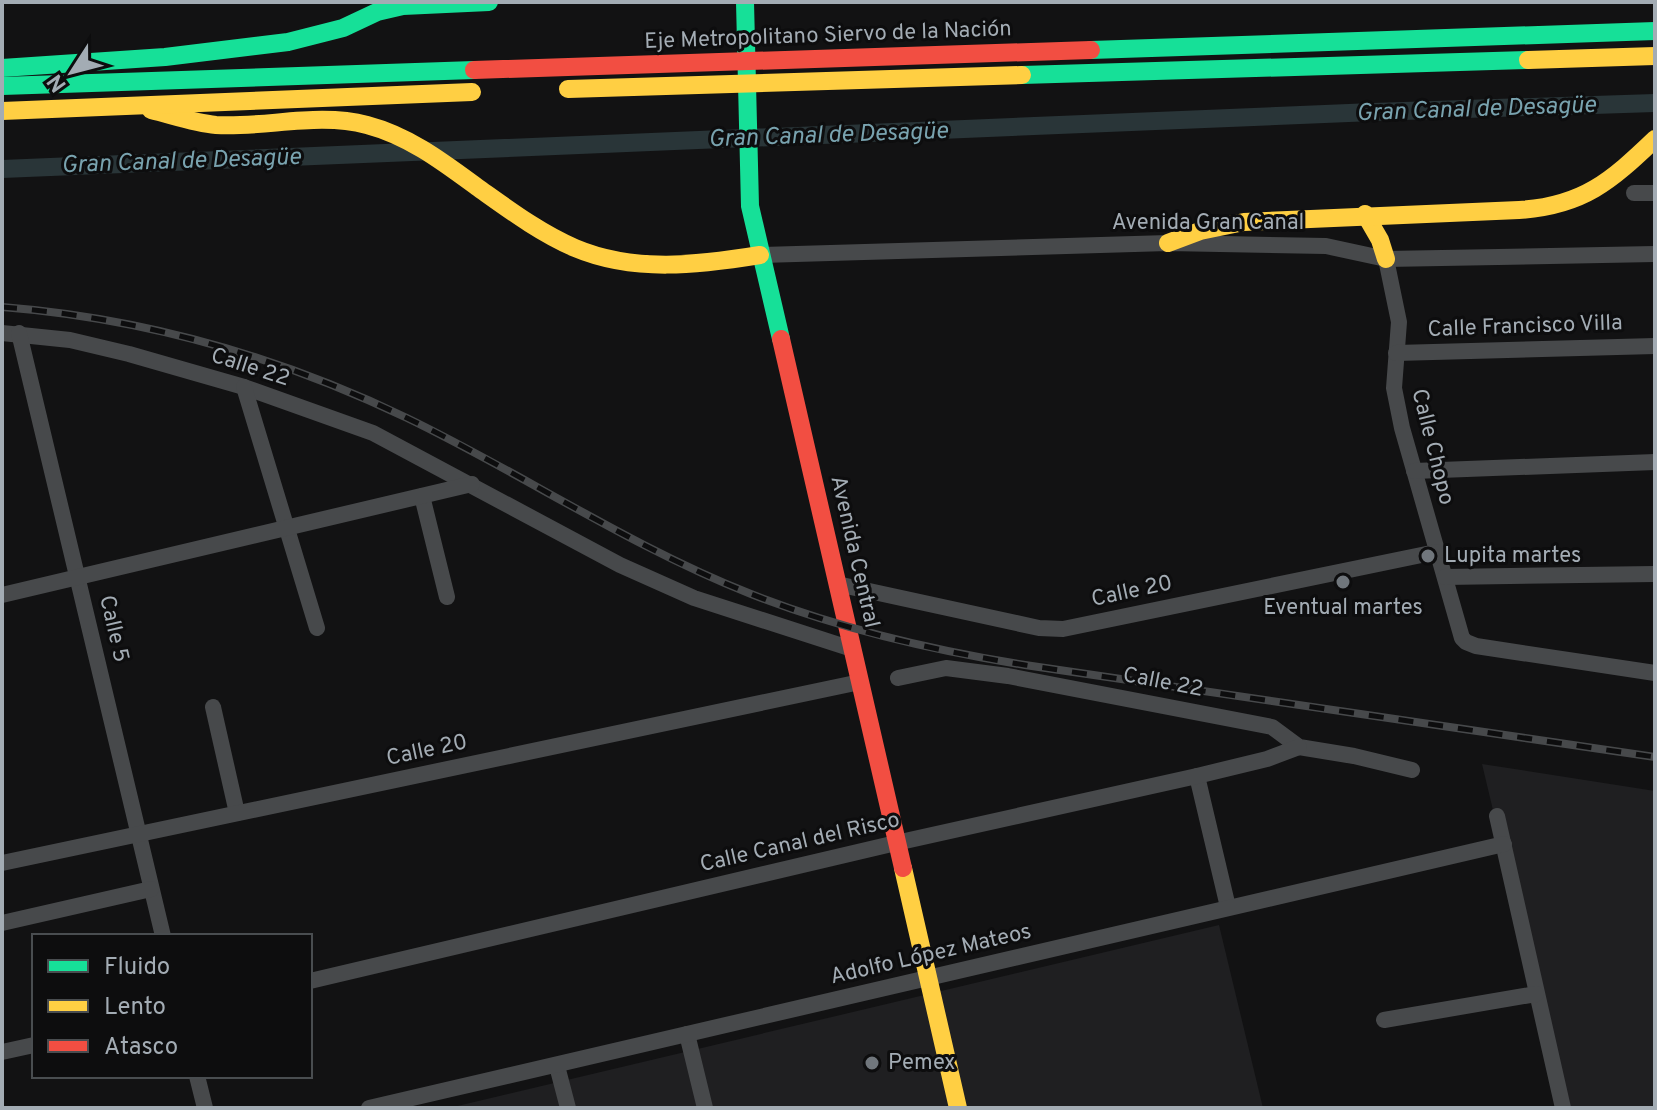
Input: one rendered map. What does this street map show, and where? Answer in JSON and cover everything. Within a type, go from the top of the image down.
[{"type":"main road","points":[[2,68],[165,57],[288,42],[343,28],[377,12],[403,6],[489,2]]},
{"type":"main road","name":"Avenida Central","points":[[745,2],[750,206],[958,1108]]},
{"type":"main road","name":"Eje Metropolitano Siervo de la Nación","points":[[2,86],[1655,31]]},
{"type":"main road","name":"Eje Metropolitano Siervo de la Nación","points":[[546,90],[1655,56]]},
{"type":"main road","points":[[2,111],[498,91]]},
{"type":"main road","points":[[133,106],[215,125],[348,121],[384,129],[420,148],[503,206],[553,236],[596,255],[638,263],[683,264],[760,255]]},
{"type":"main road","points":[[1168,243],[1218,224],[1365,214],[1456,214],[1560,205],[1585,195],[1607,181],[1655,139]]},
{"type":"main road","points":[[1365,214],[1380,240],[1386,259]]},
{"type":"street","points":[[1634,193],[1655,193]]},
{"type":"street","name":"Avenida Gran Canal","points":[[760,255],[1168,243],[1326,246],[1386,259],[1655,254]]},
{"type":"street","name":"Calle Chopo","points":[[1386,259],[1399,322],[1394,388],[1459,632],[1466,642],[1476,646],[1655,673]]},
{"type":"street","name":"Calle 22","points":[[10,333],[70,340],[244,387],[373,433],[620,565],[694,598],[852,649]]},
{"type":"street","name":"Calle 5","points":[[10,333],[79,577],[162,934]]},
{"type":"street","name":"Calle Francisco Villa","points":[[1396,353],[1655,346]]},
{"type":"street","points":[[244,387],[317,628]]},
{"type":"street","points":[[1414,471],[1655,462]]},
{"type":"street","points":[[2,595],[472,484]]},
{"type":"street","points":[[422,496],[447,597]]},
{"type":"street","name":"Calle 20","points":[[837,584],[1039,628],[1063,629],[1436,552]]},
{"type":"street","points":[[1445,577],[1655,574]]},
{"type":"street","name":"Calle 22","points":[[898,678],[946,668],[1008,676],[1272,727],[1299,747],[1412,770]]},
{"type":"street","name":"Calle 20","points":[[2,863],[860,682]]},
{"type":"street","points":[[213,707],[237,813]]},
{"type":"street","name":"Calle Canal del Risco","points":[[312,981],[896,843],[1197,776],[1267,759],[1299,747]]},
{"type":"street","points":[[1197,776],[1228,907]]},
{"type":"street","points":[[1497,816],[1563,1108]]},
{"type":"street","name":"Adolfo López Mateos","points":[[369,1108],[1504,844]]},
{"type":"street","points":[[2,923],[151,889]]},
{"type":"street","points":[[1384,1020],[1536,994]]},
{"type":"street","points":[[687,1034],[705,1108]]},
{"type":"street","points":[[2,1052],[32,1045]]},
{"type":"street","points":[[557,1066],[568,1108]]},
{"type":"street","points":[[198,1078],[205,1108]]},
{"type":"shaded area","points":[[1482,764],[1655,791],[1655,1108],[1564,1108]]},
{"type":"shaded area","points":[[1219,925],[1263,1108],[449,1108]]},
{"type":"waterway","name":"Gran Canal de Desagüe","points":[[2,169],[1655,103]]},
{"type":"railway","points":[[2,307],[55,312],[159,331],[310,376],[407,418],[663,555],[751,594],[852,628],[920,645],[1025,665],[1655,757]]},
{"type":"traffic: fast","points":[[2,68],[165,57],[288,42],[343,28],[377,12],[403,6],[489,2]]},
{"type":"traffic: fast","points":[[745,2],[750,206],[781,339]]},
{"type":"traffic: fast","points":[[1091,50],[1655,31]]},
{"type":"traffic: fast","points":[[1022,75],[1528,60]]},
{"type":"traffic: fast","points":[[2,86],[474,70]]},
{"type":"traffic: slow","points":[[1528,60],[1655,56]]},
{"type":"traffic: slow","points":[[568,89],[1022,75]]},
{"type":"traffic: slow","points":[[2,111],[472,92]]},
{"type":"traffic: slow","points":[[151,110],[216,125],[311,120],[367,125],[425,151],[537,228],[597,256],[667,265],[760,255]]},
{"type":"traffic: slow","points":[[1168,243],[1200,231],[1244,222],[1541,208],[1579,197],[1594,189],[1610,179],[1655,139]]},
{"type":"traffic: slow","points":[[1365,214],[1380,240],[1386,259]]},
{"type":"traffic: slow","points":[[903,868],[958,1108]]},
{"type":"traffic: jam","points":[[474,70],[1091,50]]},
{"type":"traffic: jam","points":[[781,339],[903,868]]},
{"type":"place","name":"Lupita martes","points":[[1428,556]]},
{"type":"place","name":"Eventual martes","points":[[1343,582]]},
{"type":"place","name":"Pemex","points":[[872,1063]]}]
